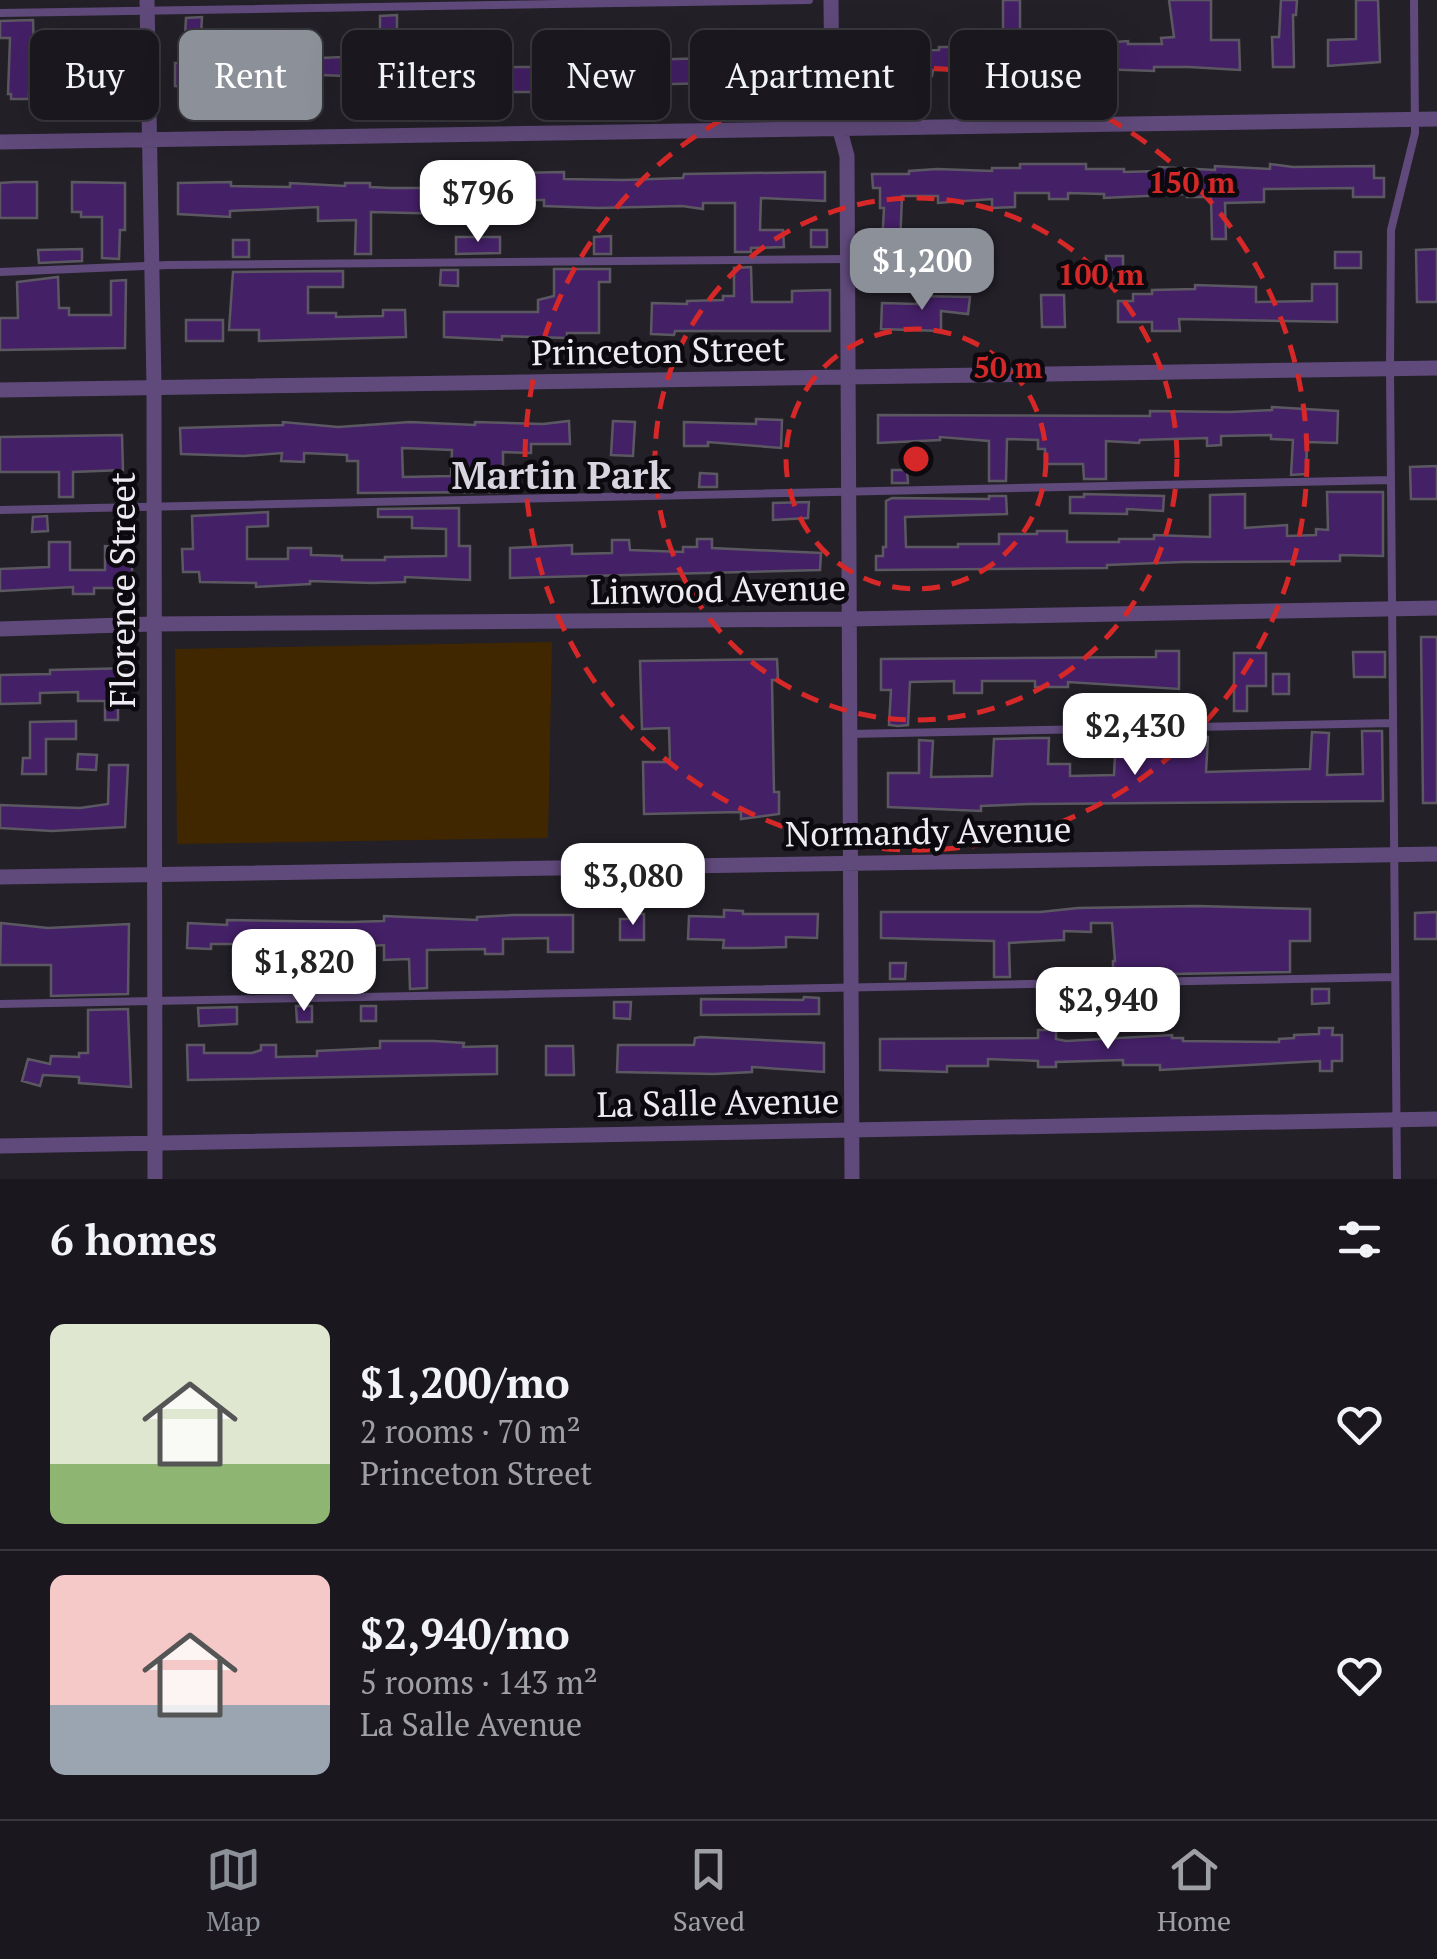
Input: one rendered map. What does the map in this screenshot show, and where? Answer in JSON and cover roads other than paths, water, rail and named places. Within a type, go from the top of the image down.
[{"type":"street","points":[[831,0],[832,101],[847,148],[852,1179]]},
{"type":"street","name":"Florence Street","points":[[147,5],[154,386],[155,1179]]},
{"type":"street","points":[[0,142],[1437,119]]},
{"type":"street","name":"Princeton Street","points":[[0,390],[1437,368]]},
{"type":"street","name":"Linwood Avenue","points":[[0,629],[1437,608]]},
{"type":"street","name":"Normandy Avenue","points":[[0,877],[1437,854]]},
{"type":"street","name":"La Salle Avenue","points":[[0,1146],[1437,1119]]},
{"type":"lane","points":[[0,13],[147,5],[810,0]]},
{"type":"lane","points":[[1397,1179],[1390,480],[1392,230],[1415,132],[1414,0]]},
{"type":"lane","points":[[0,272],[151,266],[848,258]]},
{"type":"lane","points":[[0,510],[1390,480]]},
{"type":"lane","points":[[850,734],[1393,723]]},
{"type":"lane","points":[[0,1004],[1395,978]]},
{"type":"district","name":"Martin Park","points":[[561,476]]}]
